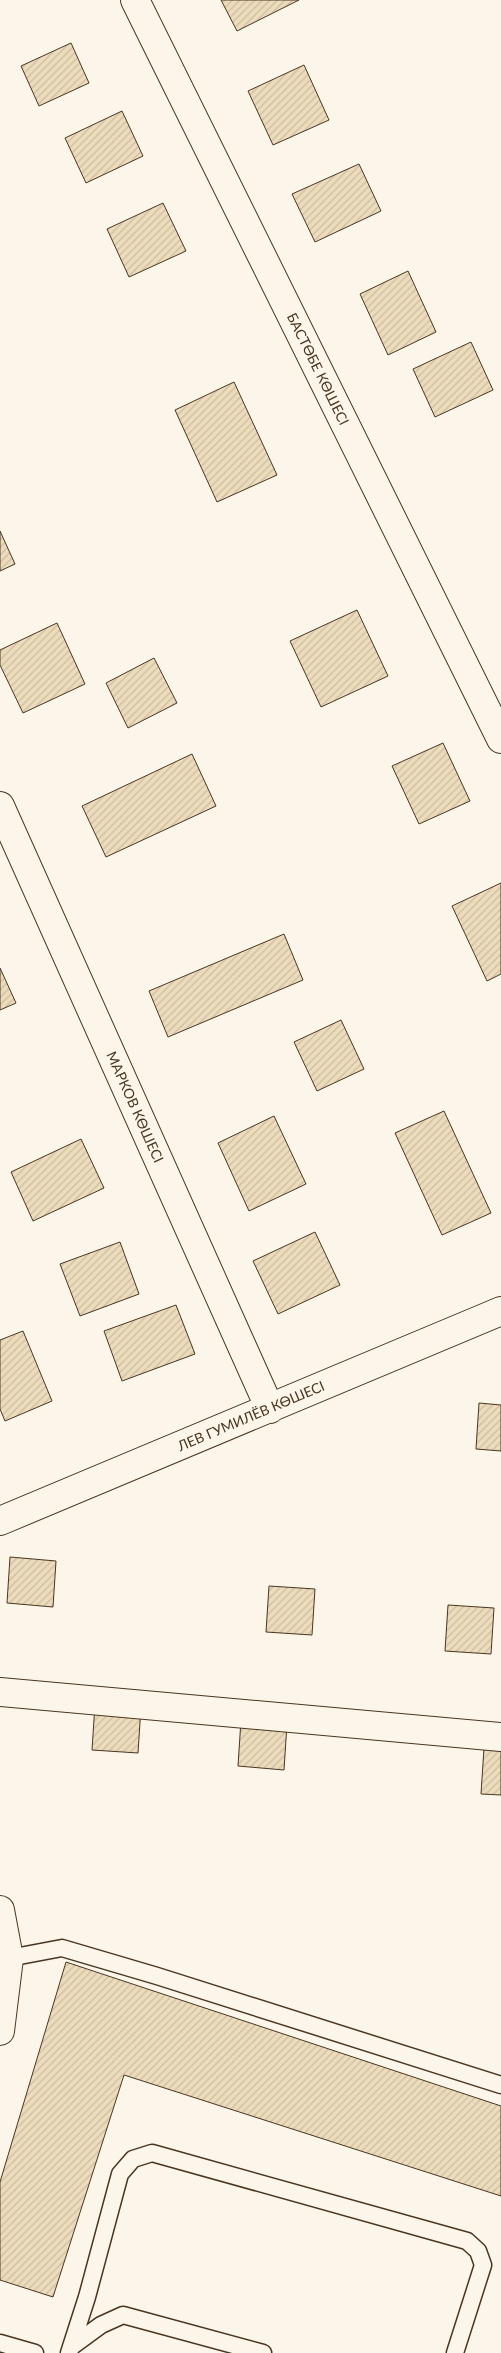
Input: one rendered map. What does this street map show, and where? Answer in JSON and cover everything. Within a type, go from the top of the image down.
[{"type":"street","name":"БАСТӨБЕ КӨШЕСІ","points":[[135,0],[501,739]]},
{"type":"street","name":"МАРКОВ КӨШЕСІ","points":[[0,806],[270,1409]]},
{"type":"street","name":"ЛЕВ ГУМИЛЁВ КӨШЕСІ","points":[[0,1520],[270,1409],[501,1311]]},
{"type":"street","points":[[0,1692],[501,1737]]},
{"type":"street","points":[[0,1910],[9,1958],[0,2030]]},
{"type":"lane","points":[[9,1958],[62,1948],[157,1976],[501,2085]]},
{"type":"lane","points":[[70,2350],[87,2297],[120,2174],[133,2159],[152,2153],[467,2241],[478,2251],[483,2265],[455,2353]]},
{"type":"lane","points":[[70,2350],[100,2326],[123,2315],[263,2353]]},
{"type":"lane","points":[[0,2343],[35,2353]]},
{"type":"building","points":[[221,0],[299,0],[237,31]]},
{"type":"building","points":[[71,43],[89,83],[39,106],[21,66]]},
{"type":"building","points":[[304,65],[329,120],[273,145],[248,91]]},
{"type":"building","points":[[122,111],[143,156],[86,183],[65,138]]},
{"type":"building","points":[[359,164],[381,211],[315,242],[292,194]]},
{"type":"building","points":[[163,203],[186,251],[129,277],[107,229]]},
{"type":"building","points":[[408,271],[436,332],[388,355],[360,294]]},
{"type":"building","points":[[471,342],[493,390],[435,417],[413,369]]},
{"type":"building","points":[[234,382],[277,475],[217,502],[175,410]]},
{"type":"building","points":[[0,531],[15,564],[0,571]]},
{"type":"building","points":[[357,610],[388,676],[321,707],[290,641]]},
{"type":"building","points":[[57,623],[85,684],[23,713],[0,665],[0,650]]},
{"type":"building","points":[[154,658],[177,703],[128,728],[106,683]]},
{"type":"building","points":[[443,743],[470,801],[419,824],[392,766]]},
{"type":"building","points":[[192,754],[216,806],[106,857],[82,806]]},
{"type":"building","points":[[501,883],[501,974],[487,981],[452,906]]},
{"type":"building","points":[[284,934],[303,980],[168,1037],[149,991]]},
{"type":"building","points":[[0,968],[16,1003],[0,1010]]},
{"type":"building","points":[[341,1020],[364,1069],[317,1091],[294,1042]]},
{"type":"building","points":[[444,1111],[491,1213],[442,1235],[395,1133]]},
{"type":"building","points":[[274,1116],[306,1184],[249,1211],[218,1143]]},
{"type":"building","points":[[81,1139],[104,1188],[33,1221],[11,1172]]},
{"type":"building","points":[[315,1232],[340,1285],[278,1314],[253,1261]]},
{"type":"building","points":[[120,1242],[139,1294],[80,1316],[60,1264]]},
{"type":"building","points":[[176,1305],[195,1354],[122,1381],[104,1331]]},
{"type":"building","points":[[23,1331],[52,1401],[5,1421],[0,1409],[0,1340]]},
{"type":"building","points":[[479,1403],[501,1405],[501,1451],[476,1449]]},
{"type":"building","points":[[10,1557],[56,1561],[53,1607],[7,1603]]},
{"type":"building","points":[[269,1586],[315,1589],[312,1635],[266,1632]]},
{"type":"building","points":[[448,1605],[494,1608],[491,1654],[445,1651]]},
{"type":"building","points":[[95,1704],[141,1707],[138,1753],[92,1750]]},
{"type":"building","points":[[241,1720],[287,1724],[284,1770],[238,1766]]},
{"type":"building","points":[[484,1748],[501,1749],[501,1795],[481,1794]]},
{"type":"building","points":[[66,1962],[501,2106],[501,2196],[124,2075],[53,2297],[0,2280],[0,2182]]}]
